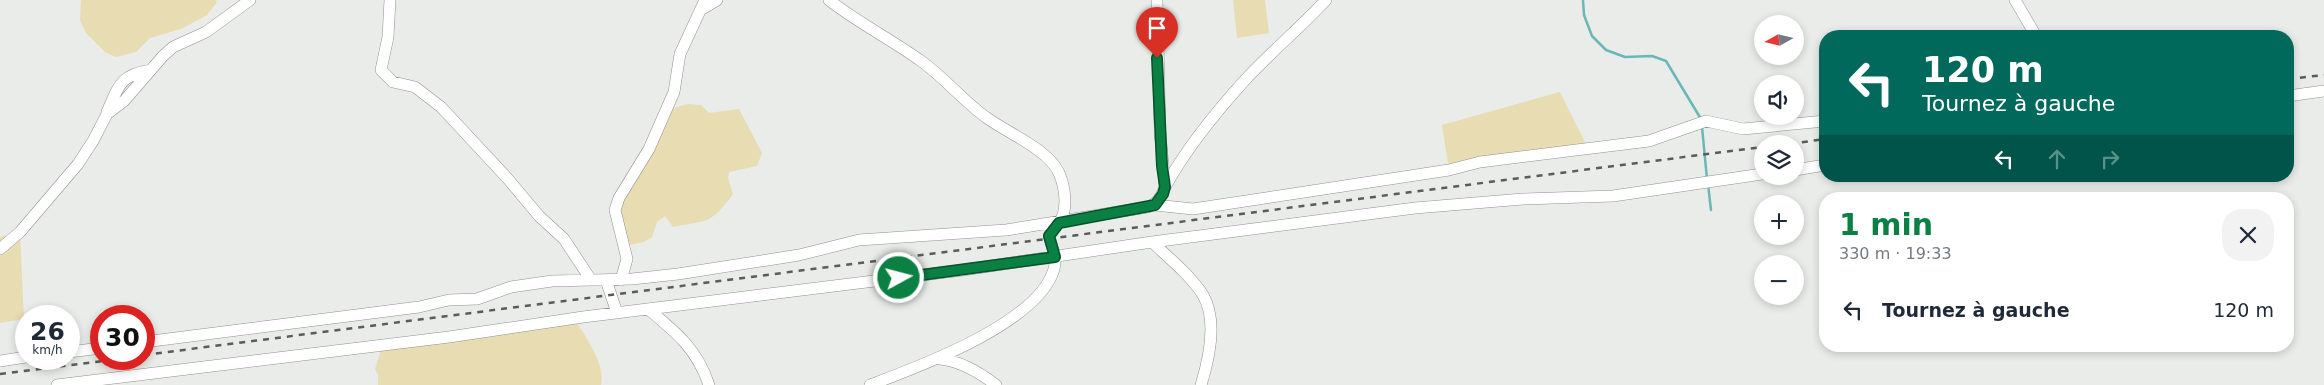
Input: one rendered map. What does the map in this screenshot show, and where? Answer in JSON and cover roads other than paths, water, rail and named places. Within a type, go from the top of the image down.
[{"type":"street","points":[[0,249],[20,232],[78,164],[93,142],[106,114],[124,101],[173,47],[206,32],[250,0]]},
{"type":"street","points":[[390,0],[388,38],[381,70],[386,77],[393,82],[415,87],[441,107],[508,179],[539,216],[564,239],[591,280]]},
{"type":"street","points":[[620,280],[626,258],[615,210],[619,198],[649,149],[674,92],[680,54],[703,4],[716,0]]},
{"type":"street","points":[[829,0],[847,14],[919,60],[938,74],[966,103],[1046,157],[1058,171],[1064,189],[1064,209],[1059,223],[1049,236],[1055,257],[1054,271],[1035,299],[1012,318],[940,359],[870,385]]},
{"type":"street","points":[[1157,0],[1160,132],[1165,187]]},
{"type":"street","points":[[1155,205],[1163,194],[1176,168],[1209,121],[1244,81],[1326,0]]},
{"type":"street","points":[[2015,0],[2032,30]]},
{"type":"street","points":[[2294,95],[2324,91]]},
{"type":"street","points":[[155,341],[419,307],[449,300],[477,299],[511,287],[552,281],[620,280],[678,274],[799,255],[859,240],[943,236],[1059,223],[1155,205],[1194,209],[1441,172],[1480,162],[1649,141],[1706,121],[1743,129],[1819,122]]},
{"type":"street","points":[[1804,168],[1819,166]]},
{"type":"street","points":[[57,385],[448,337],[616,313],[1055,257],[1152,242],[1415,208],[1523,199],[1613,196],[1754,175]]},
{"type":"street","points":[[1152,242],[1192,280],[1203,296],[1210,314],[1207,366],[1201,385]]},
{"type":"street","points":[[606,280],[616,313]]},
{"type":"street","points":[[648,309],[686,341],[704,369],[709,385]]},
{"type":"street","points":[[0,360],[15,358]]},
{"type":"street","points":[[940,359],[954,360],[982,374],[996,385]]},
{"type":"waterway","points":[[1583,0],[1584,15],[1592,36],[1606,50],[1625,57],[1652,56],[1666,61],[1701,119]]},
{"type":"waterway","points":[[1702,127],[1707,179]]},
{"type":"waterway","points":[[1708,184],[1711,210]]},
{"type":"railway","points":[[2294,78],[2324,75]]},
{"type":"railway","points":[[1804,142],[1819,140]]},
{"type":"railway","points":[[155,354],[1754,148]]},
{"type":"railway","points":[[0,374],[90,363]]}]
